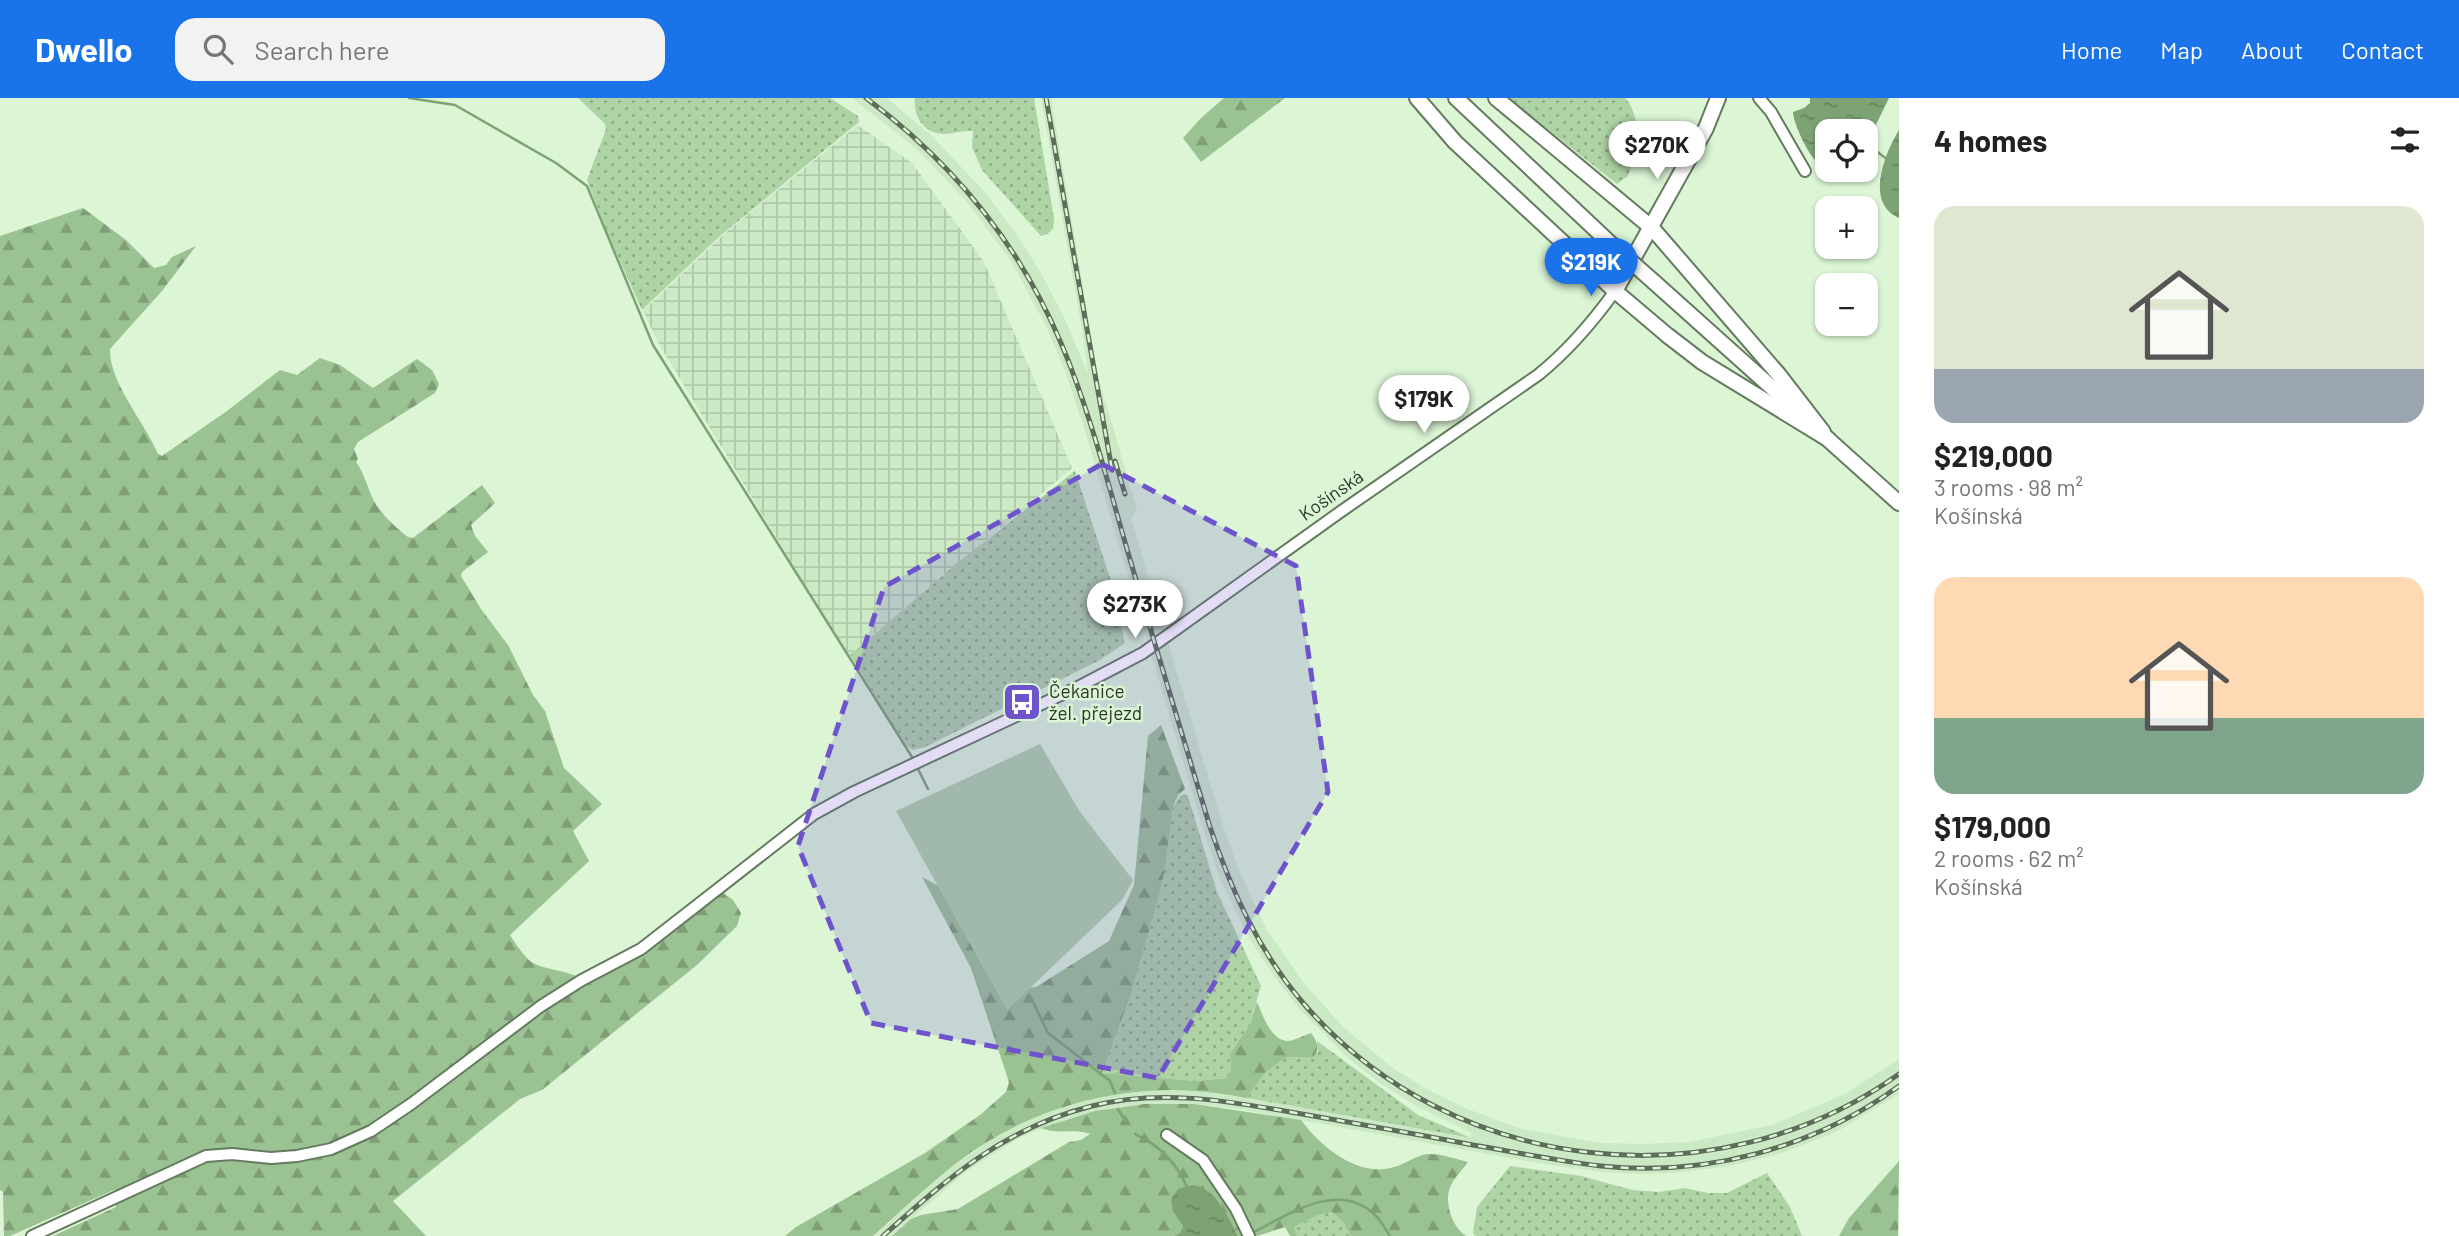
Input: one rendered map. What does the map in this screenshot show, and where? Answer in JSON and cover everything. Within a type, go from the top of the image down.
[{"type":"main road","points":[[1417,98],[1455,142],[1615,291],[1702,362],[1828,439]]},
{"type":"main road","points":[[1456,98],[1611,244],[1899,503]]},
{"type":"main road","points":[[1496,98],[1652,228],[1779,375],[1828,439]]},
{"type":"main road","name":"Košínská","points":[[1615,291],[1709,122],[1718,98]]},
{"type":"street","points":[[1759,98],[1772,111],[1805,171]]},
{"type":"street","name":"Košínská","points":[[32,1236],[206,1156],[297,1156],[351,1142],[411,1104],[541,1006],[641,949],[814,814],[854,792],[1114,670],[1160,642],[1343,510],[1538,375],[1565,353],[1592,323],[1615,291]]},
{"type":"street","points":[[1167,1135],[1203,1160],[1236,1209],[1249,1236]]},
{"type":"highlighted area","points":[[1102,464],[1296,566],[1328,792],[1158,1078],[871,1023],[798,846],[884,587]]},
{"type":"shaded area","points":[[578,98],[830,98],[858,116],[859,122],[720,236],[642,310],[587,180],[606,129],[605,124]]},
{"type":"shaded area","points":[[852,98],[887,98],[931,135],[983,190],[1015,232],[1041,273],[1064,317],[1088,374],[1041,98],[1051,98],[1098,376],[1137,510],[1131,519],[1222,823],[1239,871],[1267,930],[1303,982],[1343,1027],[1393,1068],[1428,1090],[1465,1108],[1521,1129],[1601,1143],[1689,1142],[1772,1125],[1845,1094],[1899,1059],[1899,1094],[1838,1131],[1783,1153],[1731,1166],[1639,1174],[1537,1163],[1245,1110],[1194,1104],[1118,1107],[1067,1119],[1019,1138],[965,1172],[892,1236],[873,1236],[939,1177],[990,1140],[1036,1116],[1115,1095],[1143,1091],[1195,1091],[1470,1138],[1472,1133],[1418,1107],[1381,1084],[1347,1057],[1300,1010],[1250,940],[1220,879],[1203,829],[1085,431],[1066,373],[1046,326],[1011,261],[968,203],[917,149]]},
{"type":"shaded area","points":[[915,98],[1034,98],[1054,219],[1047,234],[1041,236],[982,170],[972,147],[973,131],[944,134],[931,131],[918,117]]},
{"type":"shaded area","points":[[1508,98],[1625,98],[1634,115],[1637,136],[1628,176],[1617,184]]},
{"type":"shaded area","points":[[858,125],[912,163],[984,262],[1072,468],[848,656],[659,344],[643,311],[724,234]]},
{"type":"shaded area","points":[[1075,471],[1110,578],[1125,643],[1100,660],[925,747],[913,750],[905,745],[850,655],[961,560]]},
{"type":"shaded area","points":[[1040,744],[1080,812],[1133,880],[1122,900],[1007,1010],[896,811]]},
{"type":"shaded area","points":[[1184,794],[1188,796],[1217,892],[1261,986],[1250,1024],[1230,1054],[1231,1070],[1226,1078],[1196,1081],[1102,1073],[1131,994],[1154,914],[1165,870],[1173,807]]},
{"type":"shaded area","points":[[1317,1041],[1418,1115],[1471,1138],[1247,1098],[1265,1073],[1287,1057],[1314,1056],[1318,1051]]},
{"type":"shaded area","points":[[1510,1166],[1581,1176],[1632,1190],[1659,1192],[1685,1188],[1708,1193],[1727,1193],[1767,1173],[1790,1207],[1802,1236],[1476,1236],[1473,1233],[1477,1207]]},
{"type":"shaded area","points":[[1332,1212],[1343,1222],[1351,1236],[1297,1236],[1294,1227],[1318,1215]]},
{"type":"green space","points":[[1224,98],[1285,98],[1201,162],[1183,138]]},
{"type":"green space","points":[[83,208],[126,240],[154,268],[166,265],[172,257],[196,246],[162,291],[110,349],[111,362],[121,388],[158,454],[162,456],[280,370],[297,375],[320,358],[340,365],[373,388],[417,359],[432,370],[439,384],[435,393],[358,442],[354,449],[358,459],[356,462],[376,504],[388,520],[408,537],[413,538],[482,485],[495,503],[471,525],[475,536],[488,552],[462,572],[461,576],[508,645],[533,695],[545,711],[564,768],[602,804],[573,831],[589,861],[510,935],[527,958],[542,967],[573,975],[586,982],[722,892],[733,900],[741,913],[737,926],[697,965],[542,1090],[520,1099],[393,1201],[426,1236],[53,1236],[116,1207],[114,1190],[10,1236],[4,1236],[3,1192],[0,1190],[0,236]]},
{"type":"green space","points":[[1161,725],[1185,789],[1178,795],[1173,807],[1165,870],[1154,914],[1131,994],[1102,1073],[1196,1081],[1226,1078],[1231,1070],[1230,1054],[1250,1024],[1257,1002],[1268,1027],[1277,1037],[1289,1041],[1311,1033],[1317,1044],[1314,1057],[1287,1057],[1265,1073],[1247,1098],[1200,1091],[1162,1091],[1099,1098],[1069,1106],[1040,1116],[984,1144],[936,1180],[873,1236],[785,1236],[796,1227],[925,1153],[980,1115],[1006,1092],[1009,1083],[971,968],[922,877],[948,891],[1013,989],[1036,987],[1109,941],[1134,885],[1148,736]]},
{"type":"green space","points":[[1144,1104],[1194,1104],[1301,1120],[1330,1150],[1367,1168],[1394,1167],[1426,1154],[1468,1162],[1451,1185],[1448,1198],[1453,1220],[1466,1236],[1351,1236],[1343,1222],[1332,1212],[1318,1215],[1294,1227],[1297,1236],[1290,1236],[1285,1227],[1257,1236],[1238,1236],[1220,1203],[1173,1212],[1183,1226],[1180,1233],[1174,1236],[892,1236],[911,1219],[958,1209],[1069,1142],[1081,1140],[1090,1134],[1041,1128],[1095,1111]]},
{"type":"green space","points":[[1899,1161],[1898,1236],[1839,1236],[1849,1218]]},
{"type":"water","points":[[1810,98],[1889,98],[1878,121],[1815,119],[1815,160],[1798,131],[1793,112],[1810,103]]},
{"type":"water","points":[[1899,130],[1899,218],[1888,211],[1880,190],[1888,151]]},
{"type":"water","points":[[1193,1185],[1209,1192],[1215,1198],[1238,1236],[1174,1236],[1180,1233],[1183,1226],[1173,1212],[1171,1199],[1178,1189]]},
{"type":"waterway","points":[[409,98],[455,105],[556,163],[587,186],[653,345],[912,757]]},
{"type":"waterway","points":[[1878,152],[1888,160]]},
{"type":"waterway","points":[[918,769],[928,789]]},
{"type":"waterway","points":[[1034,1004],[1048,1033],[1110,1081],[1115,1093]]},
{"type":"waterway","points":[[1118,1109],[1126,1122]]},
{"type":"waterway","points":[[1135,1134],[1166,1155],[1187,1187]]},
{"type":"waterway","points":[[1252,1233],[1313,1204],[1344,1200],[1360,1204],[1374,1214],[1390,1236]]},
{"type":"railway","points":[[866,98],[927,149],[980,207],[1004,239],[1044,307],[1061,343],[1089,419],[1210,827],[1228,875],[1248,920],[1273,964],[1304,1004],[1364,1061],[1433,1105],[1509,1136],[1588,1152],[1669,1155],[1750,1142],[1827,1116],[1899,1074]]},
{"type":"railway","points":[[1046,98],[1112,470]]},
{"type":"railway","points":[[1115,461],[1125,494]]},
{"type":"railway","points":[[883,1236],[954,1175],[1004,1142],[1031,1127],[1060,1116],[1118,1101],[1171,1097],[1224,1101],[1569,1162],[1640,1168],[1680,1167],[1758,1153],[1831,1126],[1866,1108],[1899,1086]]},
{"type":"place","name":"Čekanice žel. přejezd","points":[[1022,702]]}]
